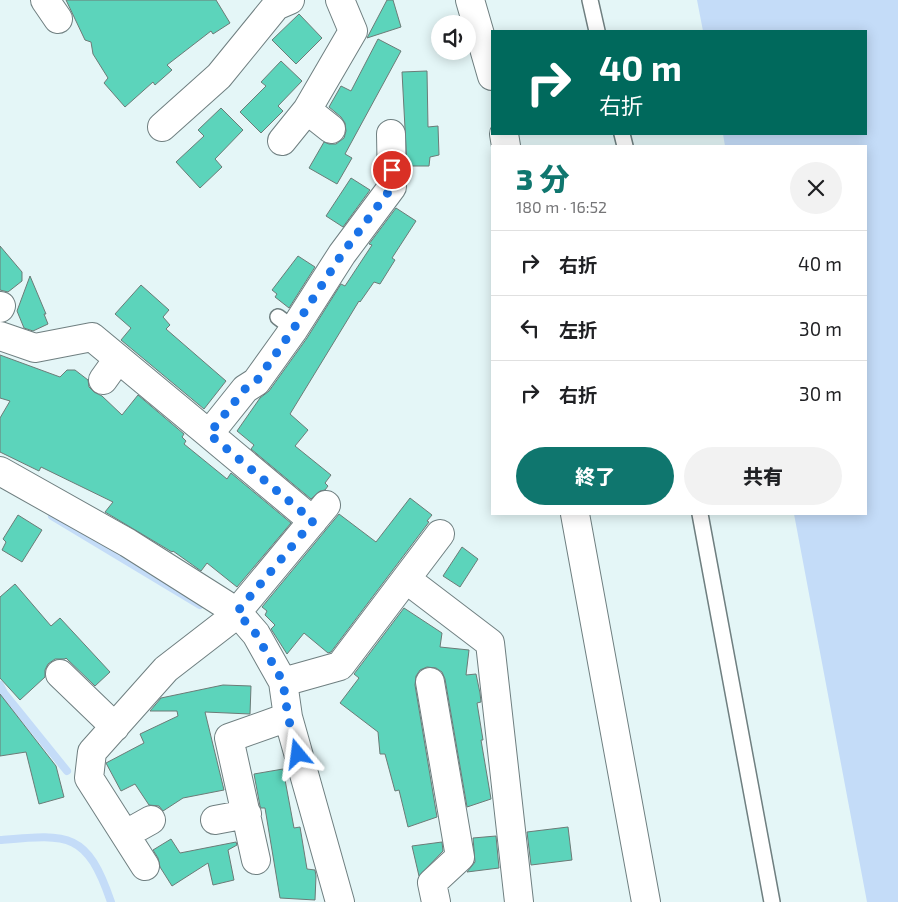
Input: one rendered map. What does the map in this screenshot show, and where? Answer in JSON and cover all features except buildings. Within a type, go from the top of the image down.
[{"type":"street","points":[[282,141],[308,110],[353,31],[340,0]]},
{"type":"street","points":[[470,0],[491,73]]},
{"type":"street","points":[[162,127],[226,85],[279,2]]},
{"type":"street","points":[[308,110],[331,129]]},
{"type":"street","points":[[209,434],[245,389],[256,382],[286,323],[335,249],[392,187],[391,134]]},
{"type":"street","points":[[0,336],[35,348],[92,337],[110,369],[209,434],[320,513],[232,618],[166,669],[92,752],[89,778],[126,834],[144,866]]},
{"type":"street","points":[[4,481],[128,543],[237,612],[256,634],[283,682],[288,717],[340,902]]},
{"type":"street","points":[[574,515],[646,902]]},
{"type":"street","points":[[283,682],[340,666],[440,534]]},
{"type":"street","points":[[406,580],[490,643],[518,902]]},
{"type":"street","points":[[60,674],[115,727]]},
{"type":"street","points":[[430,682],[438,780],[460,857],[432,883],[436,902]]},
{"type":"street","points":[[256,860],[229,738],[288,717]]},
{"type":"street","points":[[215,820],[247,814]]},
{"type":"street","points":[[126,834],[151,820]]},
{"type":"lane","points":[[590,0],[597,30]]},
{"type":"lane","points":[[700,515],[772,902]]},
{"type":"water","points":[[697,0],[898,0],[898,902],[867,902],[794,515],[867,515],[867,145],[725,145],[723,135],[867,135],[867,30],[703,30]]},
{"type":"waterway","points":[[52,516],[200,605]]},
{"type":"waterway","points":[[0,685],[4,693],[67,771]]},
{"type":"waterway","points":[[0,840],[43,837],[59,838],[72,842],[83,850],[93,862],[111,902]]},
{"type":"route","points":[[298,754],[288,717],[283,682],[256,634],[237,612],[313,521],[209,434],[245,389],[256,382],[342,254],[392,187],[392,170]]}]
